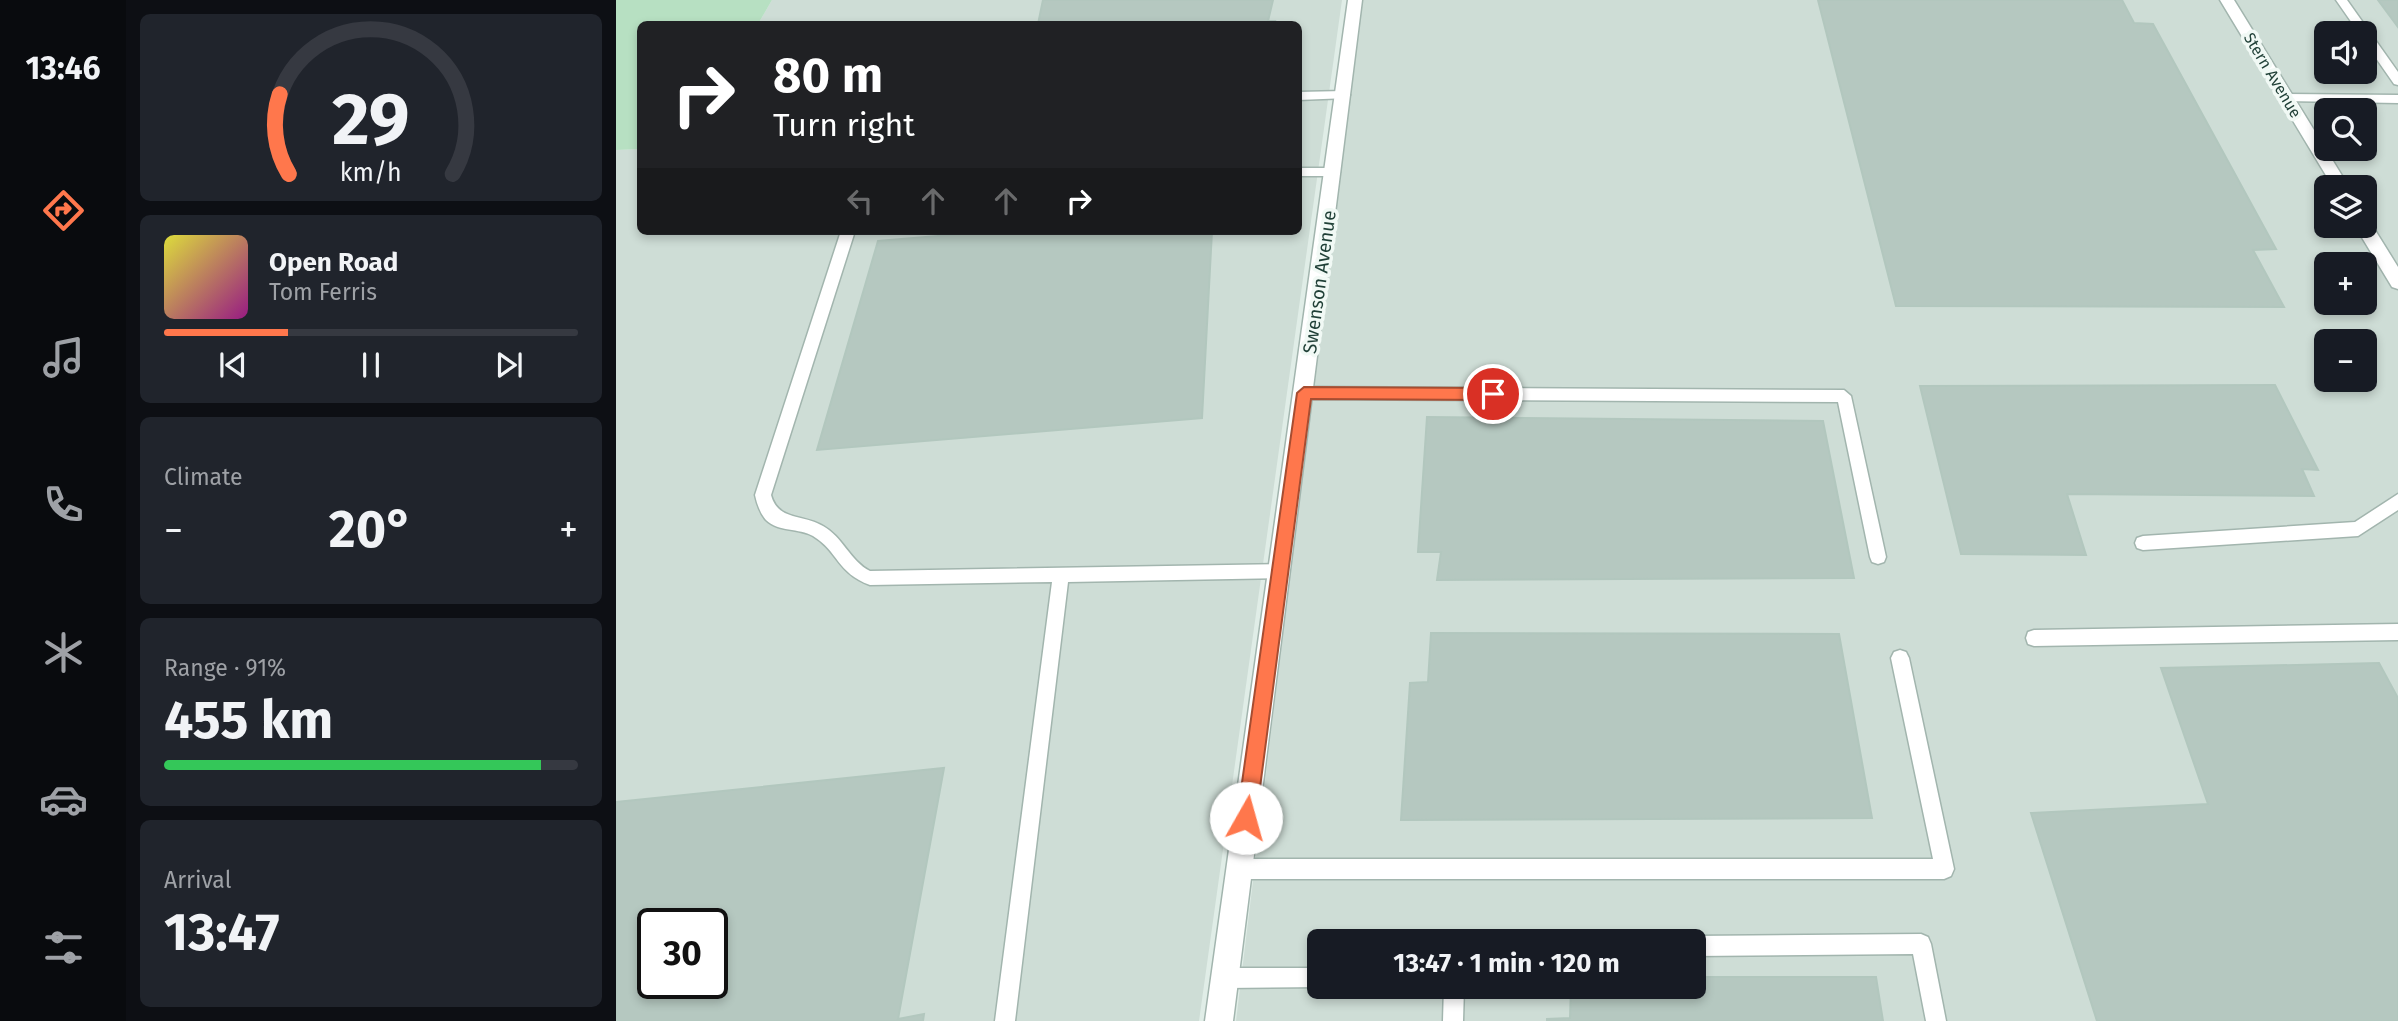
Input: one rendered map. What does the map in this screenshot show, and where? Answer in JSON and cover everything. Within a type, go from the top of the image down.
[{"type":"street","name":"Swenson Avenue","points":[[1219,1021],[1355,0]]},
{"type":"street","name":"Stern Avenue","points":[[2227,0],[2334,175]]},
{"type":"street","points":[[2371,238],[2398,282]]},
{"type":"lane","points":[[2341,0],[2398,81]]},
{"type":"lane","points":[[1302,96],[1344,95]]},
{"type":"lane","points":[[2287,98],[2398,99]]},
{"type":"lane","points":[[1302,172],[1334,172]]},
{"type":"lane","points":[[847,235],[763,495],[765,507],[777,520],[806,525],[821,532],[858,575],[870,578],[1280,571]]},
{"type":"lane","points":[[1304,393],[1844,396],[1878,557]]},
{"type":"lane","points":[[2143,543],[2358,528],[2398,501]]},
{"type":"lane","points":[[1005,1021],[1061,575]]},
{"type":"lane","points":[[2034,638],[2398,632]]},
{"type":"lane","points":[[1240,869],[1944,869],[1900,658]]},
{"type":"lane","points":[[1706,946],[1921,944],[1936,1021]]},
{"type":"lane","points":[[1225,978],[1307,978]]},
{"type":"lane","points":[[1453,1021],[1454,999]]},
{"type":"shaded area","points":[[772,0],[1342,0],[1199,1021],[616,1021],[616,150],[637,149],[637,235],[1302,235],[1302,21],[760,21]]},
{"type":"shaded area","points":[[1360,0],[2398,0],[2398,1021],[1236,1021]]},
{"type":"green space","points":[[616,0],[772,0],[760,21],[637,21],[637,149],[616,150]]},
{"type":"building","points":[[1043,0],[1273,0],[1268,21],[1039,21]]},
{"type":"building","points":[[1818,0],[2122,0],[2134,23],[2153,24],[2276,249],[2253,250],[2284,307],[1896,306]]},
{"type":"building","points":[[2378,0],[2398,0],[2398,27]]},
{"type":"building","points":[[950,235],[1212,235],[1202,418],[817,450],[878,241]]},
{"type":"building","points":[[2275,385],[2318,470],[2302,469],[2314,496],[2067,494],[2086,555],[1961,554],[1920,386]]},
{"type":"building","points":[[1427,417],[1823,421],[1854,578],[1437,580],[1441,552],[1418,552]]},
{"type":"building","points":[[1431,633],[1839,634],[1872,818],[1401,820],[1410,683],[1428,682]]},
{"type":"building","points":[[2379,663],[2398,698],[2398,1021],[2097,1021],[2031,813],[2208,804],[2161,668]]},
{"type":"building","points":[[944,768],[898,1019],[924,1014],[923,1021],[616,1021],[616,802]]},
{"type":"building","points":[[1706,977],[1876,977],[1883,1021],[1547,1021],[1570,1018],[1571,999],[1706,999]]},
{"type":"route","points":[[1246,818],[1304,393],[1493,394]]}]
